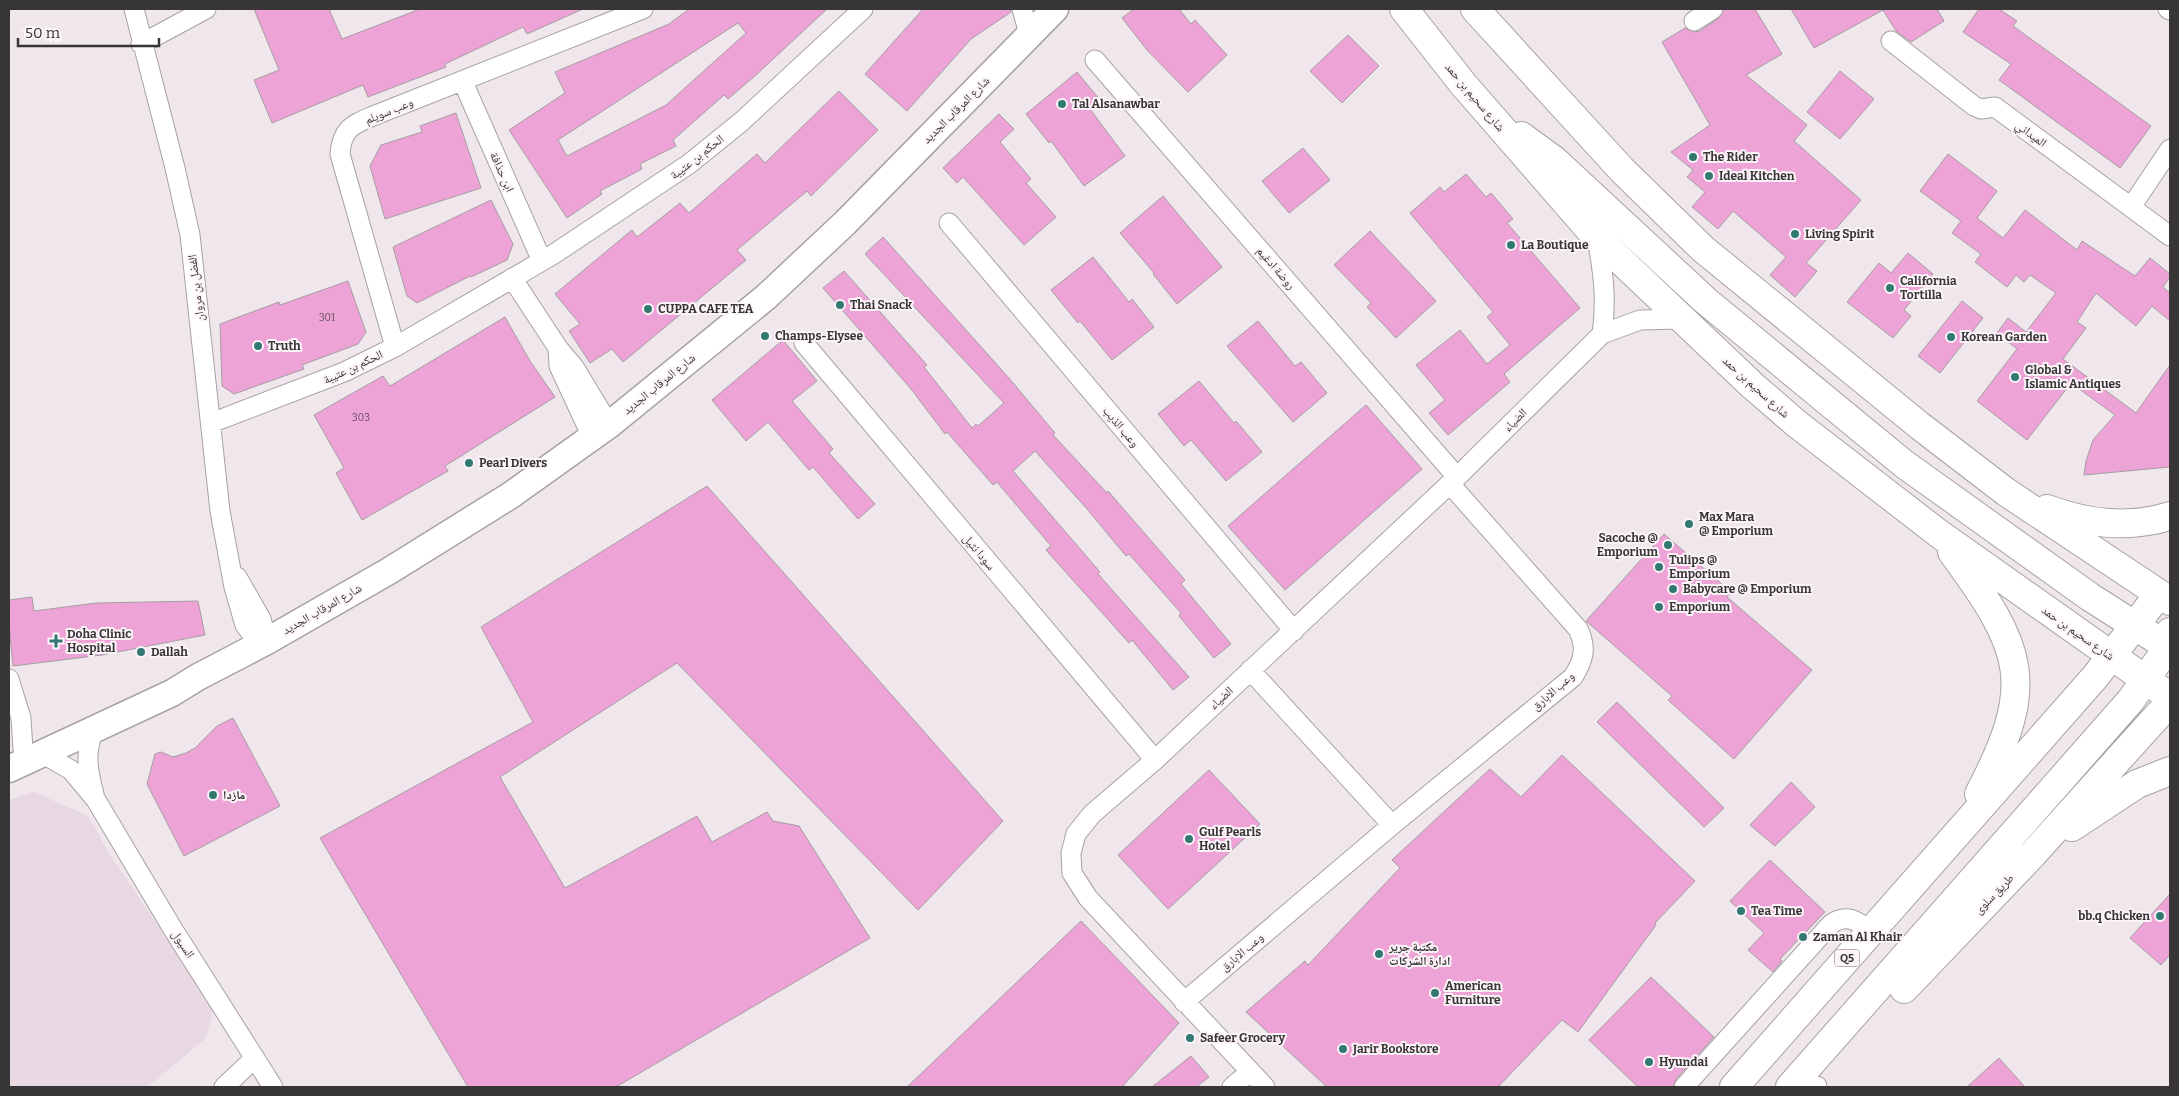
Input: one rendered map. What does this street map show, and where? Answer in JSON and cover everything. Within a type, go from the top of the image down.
[{"type":"highway","name":"شارع سحيم بن حمد","points":[[1404,9],[1497,124],[1597,238],[1681,319],[1797,424],[1938,533],[2111,657],[2170,696]]},
{"type":"highway","points":[[1480,12],[1622,170],[1703,249],[1920,426],[2006,492],[2164,597],[2170,618]]},
{"type":"highway","points":[[1497,124],[1526,138],[1554,160],[1706,301],[1904,464],[2134,627],[2169,646]]},
{"type":"highway","points":[[2006,492],[2063,515],[2094,523],[2125,524],[2170,516]]},
{"type":"highway","points":[[1938,533],[1996,615],[2013,652],[2016,676],[2015,702],[2008,733],[1995,764],[1960,830]]},
{"type":"highway","name":"Q5","points":[[1734,1087],[2111,657],[2134,627],[2164,597]]},
{"type":"highway","points":[[2111,657],[2135,645],[2169,646]]},
{"type":"highway","points":[[1790,1087],[2111,724],[2146,680],[2169,646]]},
{"type":"highway","points":[[2169,646],[2158,672],[2159,679],[2170,696]]},
{"type":"highway","name":"طريق سلوى","points":[[1817,1087],[1934,955],[2033,854],[2170,702]]},
{"type":"highway","points":[[2033,854],[2123,792],[2146,779],[2170,771]]},
{"type":"street","name":"الفضل بن مروان","points":[[134,9],[141,44],[175,168],[188,227],[220,511],[236,595],[245,625],[263,643]]},
{"type":"street","points":[[141,44],[206,9]]},
{"type":"street","name":"وعب سويلم","points":[[395,347],[340,154],[341,140],[347,130],[356,124],[643,9]]},
{"type":"street","name":"الحكم بن عتيبة","points":[[211,424],[300,391],[395,347],[542,261],[639,200],[689,164],[741,122],[863,9]]},
{"type":"street","points":[[1022,9],[1030,36]]},
{"type":"street","name":"شارع المرقاب الجديد","points":[[19,754],[94,730],[181,689],[198,677],[263,643],[389,571],[511,495],[600,431],[766,297],[845,223],[1055,9]]},
{"type":"street","points":[[1694,21],[1713,9]]},
{"type":"street","name":"الميداني","points":[[1891,40],[1974,106],[1981,109],[1995,107],[2170,236]]},
{"type":"street","name":"روضة ادغيم","points":[[1095,60],[1454,480]]},
{"type":"street","name":"ابن حذافة","points":[[463,82],[542,261]]},
{"type":"street","points":[[2131,208],[2170,149]]},
{"type":"street","name":"وعب الذيب","points":[[949,223],[1294,630]]},
{"type":"street","points":[[1597,238],[1605,287],[1602,334]]},
{"type":"street","points":[[512,278],[558,348],[570,360],[600,431]]},
{"type":"street","name":"الضياء","points":[[1265,1087],[1088,898],[1072,873],[1071,853],[1076,834],[1092,814],[1155,760],[1454,480],[1602,334],[1640,320],[1681,319]]},
{"type":"street","name":"سودا نثيل","points":[[804,343],[1155,760]]},
{"type":"street","name":"وعب الابارق","points":[[1184,1002],[1392,825],[1573,677],[1581,664],[1584,640],[1578,629],[1454,480]]},
{"type":"street","points":[[1250,670],[1392,825]]},
{"type":"street","name":"شارع المرقاب الجديد","points":[[19,754],[177,680],[198,677]]},
{"type":"street","points":[[9,679],[20,718],[19,754]]},
{"type":"street","name":"السيول","points":[[94,730],[90,741],[87,762],[96,800]]},
{"type":"street","name":"السيول","points":[[19,754],[71,770],[96,800],[171,926],[272,1087]]},
{"type":"street","points":[[1684,1087],[1831,924],[1839,919],[1855,919],[1871,931]]},
{"type":"street","points":[[224,1087],[255,1058]]},
{"type":"street","points":[[1232,1087],[1250,1072]]},
{"type":"shaded area","points":[[34,792],[88,816],[110,855],[214,1008],[205,1039],[147,1087],[9,1087],[9,800]]},
{"type":"building","points":[[254,9],[329,9],[342,39],[420,9],[583,9],[527,34],[523,27],[445,64],[446,67],[368,97],[363,85],[272,123],[254,80],[279,70]]},
{"type":"building","points":[[689,9],[827,9],[728,99],[724,95],[673,140],[676,146],[640,164],[642,169],[600,191],[602,194],[567,218],[509,130],[565,93],[555,72],[669,24]],"holes":[[[738,23],[746,33],[666,105],[567,156],[558,140]]]},
{"type":"building","points":[[923,9],[1011,9],[1011,12],[971,39],[907,111],[865,74]]},
{"type":"building","points":[[1134,9],[1179,9],[1191,24],[1195,20],[1227,55],[1188,92],[1147,50],[1122,18]]},
{"type":"building","points":[[1724,9],[1755,9],[1782,54],[1746,75],[1807,125],[1794,141],[1861,200],[1806,263],[1817,271],[1795,297],[1770,275],[1786,257],[1733,211],[1718,229],[1692,207],[1705,192],[1687,177],[1693,170],[1671,152],[1710,125],[1662,42],[1685,28],[1694,32],[1700,31],[1719,18]]},
{"type":"building","points":[[1791,9],[1937,9],[1944,21],[1911,42],[1896,31],[1883,10],[1814,48]]},
{"type":"building","points":[[1979,9],[1999,9],[2017,21],[2013,26],[2151,126],[2120,168],[1999,80],[2011,64],[1963,32]]},
{"type":"building","points":[[1348,35],[1379,66],[1342,103],[1310,71]]},
{"type":"building","points":[[1840,71],[1874,99],[1840,139],[1807,112]]},
{"type":"building","points":[[1077,72],[1100,100],[1090,109],[1125,156],[1084,186],[1051,141],[1049,143],[1026,114]]},
{"type":"building","points":[[839,91],[878,130],[811,196],[807,191],[737,250],[746,260],[623,362],[612,349],[590,363],[569,331],[580,324],[555,294],[632,230],[637,237],[680,203],[689,213],[757,154],[765,163]]},
{"type":"building","points":[[456,113],[481,188],[385,219],[370,166],[381,145],[422,132],[420,126]]},
{"type":"building","points":[[999,114],[1014,129],[1000,142],[1031,179],[1026,183],[1056,217],[1024,245],[963,177],[957,183],[943,168]]},
{"type":"building","points":[[1303,148],[1330,180],[1289,213],[1262,181]]},
{"type":"building","points":[[1948,154],[1997,191],[1977,218],[2003,238],[2025,210],[2077,250],[2082,241],[2135,276],[2150,258],[2170,274],[2163,287],[2170,293],[2170,321],[2152,306],[2136,326],[2096,293],[2077,322],[2086,328],[2063,359],[2136,413],[2170,365],[2170,467],[2084,475],[2086,461],[2093,440],[2115,415],[2071,383],[2027,440],[1977,401],[2017,349],[1997,333],[2008,318],[2026,332],[2056,293],[2030,275],[2024,282],[2016,275],[2007,287],[1975,262],[1981,254],[1952,233],[1961,221],[1920,191]]},
{"type":"building","points":[[1466,174],[1486,197],[1491,193],[1513,219],[1507,223],[1580,308],[1504,374],[1510,382],[1448,435],[1429,413],[1445,400],[1416,365],[1460,330],[1487,364],[1510,345],[1487,317],[1493,312],[1410,213],[1440,187],[1444,192]]},
{"type":"building","points":[[1163,196],[1222,267],[1177,304],[1120,233]]},
{"type":"building","points":[[491,200],[513,244],[507,260],[470,276],[417,303],[407,296],[393,247]]},
{"type":"building","points":[[1370,231],[1436,301],[1396,338],[1367,307],[1371,303],[1334,265]]},
{"type":"building","points":[[883,237],[1008,377],[1055,433],[1053,435],[1107,493],[1108,491],[1185,580],[1181,584],[1231,644],[1214,658],[1179,616],[1181,613],[1129,554],[1126,556],[1035,451],[1013,471],[1100,572],[1098,574],[1189,677],[1173,690],[1132,640],[1129,643],[1046,550],[1051,546],[997,482],[993,485],[947,432],[945,434],[911,389],[823,288],[844,271],[927,365],[924,367],[972,428],[976,424],[978,426],[1004,403],[865,254]]},
{"type":"building","name":"California Tortilla","points":[[1908,253],[1933,274],[1904,310],[1911,316],[1893,338],[1847,302],[1879,263],[1891,273]]},
{"type":"building","points":[[1093,257],[1129,302],[1132,299],[1154,327],[1112,360],[1051,290]]},
{"type":"building","points":[[348,281],[366,332],[358,344],[302,365],[304,369],[234,394],[222,386],[220,324],[279,302],[280,305]]},
{"type":"building","name":"Korean Garden","points":[[1962,301],[1983,318],[1940,373],[1918,356]]},
{"type":"building","points":[[505,317],[530,361],[555,397],[445,466],[448,471],[362,520],[336,473],[344,468],[314,415],[383,376],[390,386]]},
{"type":"building","points":[[1258,321],[1295,366],[1301,362],[1327,393],[1293,422],[1227,346]]},
{"type":"building","points":[[783,340],[817,381],[792,401],[833,449],[829,453],[875,504],[858,519],[813,467],[809,470],[768,422],[746,441],[712,400]]},
{"type":"building","points":[[1199,381],[1234,423],[1236,421],[1262,452],[1226,481],[1191,440],[1184,446],[1158,414]]},
{"type":"building","points":[[1366,405],[1422,469],[1285,590],[1228,526]]},
{"type":"building","points":[[707,486],[1003,821],[918,910],[677,663],[500,777],[565,888],[697,816],[712,842],[767,812],[773,821],[799,826],[870,938],[616,1087],[468,1087],[320,838],[533,722],[481,627]]},
{"type":"building","points":[[1664,534],[1731,592],[1727,597],[1812,670],[1734,759],[1668,700],[1672,696],[1586,621]]},
{"type":"building","points":[[32,597],[34,611],[96,603],[198,601],[205,635],[102,655],[13,666],[9,626],[9,600]]},
{"type":"building","points":[[1617,702],[1724,808],[1704,827],[1597,722]]},
{"type":"building","name":"مازدا","points":[[233,718],[280,806],[184,856],[147,784],[155,754],[161,752],[173,757],[186,753],[195,748],[217,726]]},
{"type":"building","points":[[1562,755],[1695,881],[1655,923],[1656,925],[1578,1032],[1562,1020],[1498,1087],[1327,1087],[1246,1012],[1305,961],[1308,965],[1400,868],[1392,860],[1490,769],[1521,797]]},
{"type":"building","name":"Gulf Pearls Hotel","points":[[1209,770],[1260,824],[1168,909],[1118,855]]},
{"type":"building","points":[[1791,782],[1815,807],[1775,846],[1750,825]]},
{"type":"building","points":[[1770,860],[1825,912],[1780,959],[1782,961],[1773,972],[1748,950],[1764,933],[1730,901]]},
{"type":"building","name":"bb.q Chicken","points":[[2170,894],[2170,955],[2161,965],[2130,938]]},
{"type":"building","points":[[1081,921],[1179,1023],[1122,1087],[907,1087]]},
{"type":"building","points":[[1651,977],[1714,1037],[1676,1079],[1673,1087],[1638,1087],[1589,1040]]},
{"type":"building","points":[[1191,1056],[1209,1077],[1196,1087],[1152,1087]]},
{"type":"building","points":[[1999,1058],[2025,1087],[1967,1087]]},
{"type":"place","name":"Tal Alsanawbar","points":[[1062,104]]},
{"type":"place","name":"The Rider","points":[[1693,157]]},
{"type":"place","name":"Ideal Kitchen","points":[[1709,176]]},
{"type":"place","name":"Living Spirit","points":[[1795,234]]},
{"type":"place","name":"La Boutique","points":[[1511,245]]},
{"type":"place","name":"California Tortilla","points":[[1890,288]]},
{"type":"place","name":"Thai Snack","points":[[840,305]]},
{"type":"place","name":"CUPPA CAFE TEA","points":[[648,309]]},
{"type":"place","name":"Champs-Elysee","points":[[765,336]]},
{"type":"place","name":"Korean Garden","points":[[1951,337]]},
{"type":"place","name":"Truth","points":[[258,346]]},
{"type":"place","name":"Global & Islamic Antiques","points":[[2015,377]]},
{"type":"place","name":"Pearl Divers","points":[[469,463]]},
{"type":"place","name":"Max Mara @ Emporium","points":[[1689,524]]},
{"type":"place","name":"Sacoche @ Emporium","points":[[1668,545]]},
{"type":"place","name":"Tulips @ Emporium","points":[[1659,567]]},
{"type":"place","name":"Babycare @ Emporium","points":[[1673,589]]},
{"type":"place","name":"Emporium","points":[[1659,607]]},
{"type":"place","name":"Doha Clinic Hospital","points":[[56,641]]},
{"type":"place","name":"Dallah","points":[[141,652]]},
{"type":"place","name":"مازدا","points":[[213,795]]},
{"type":"place","name":"Gulf Pearls Hotel","points":[[1189,839]]},
{"type":"place","name":"Tea Time","points":[[1741,911]]},
{"type":"place","name":"bb.q Chicken","points":[[2160,916]]},
{"type":"place","name":"Zaman Al Khair","points":[[1803,937]]},
{"type":"place","name":"مكتبة جرير ادارة الشركات","points":[[1379,954]]},
{"type":"place","name":"American Furniture","points":[[1435,993]]},
{"type":"place","name":"Safeer Grocery","points":[[1190,1038]]},
{"type":"place","name":"Jarir Bookstore","points":[[1343,1049]]},
{"type":"place","name":"Hyundai","points":[[1649,1062]]}]
